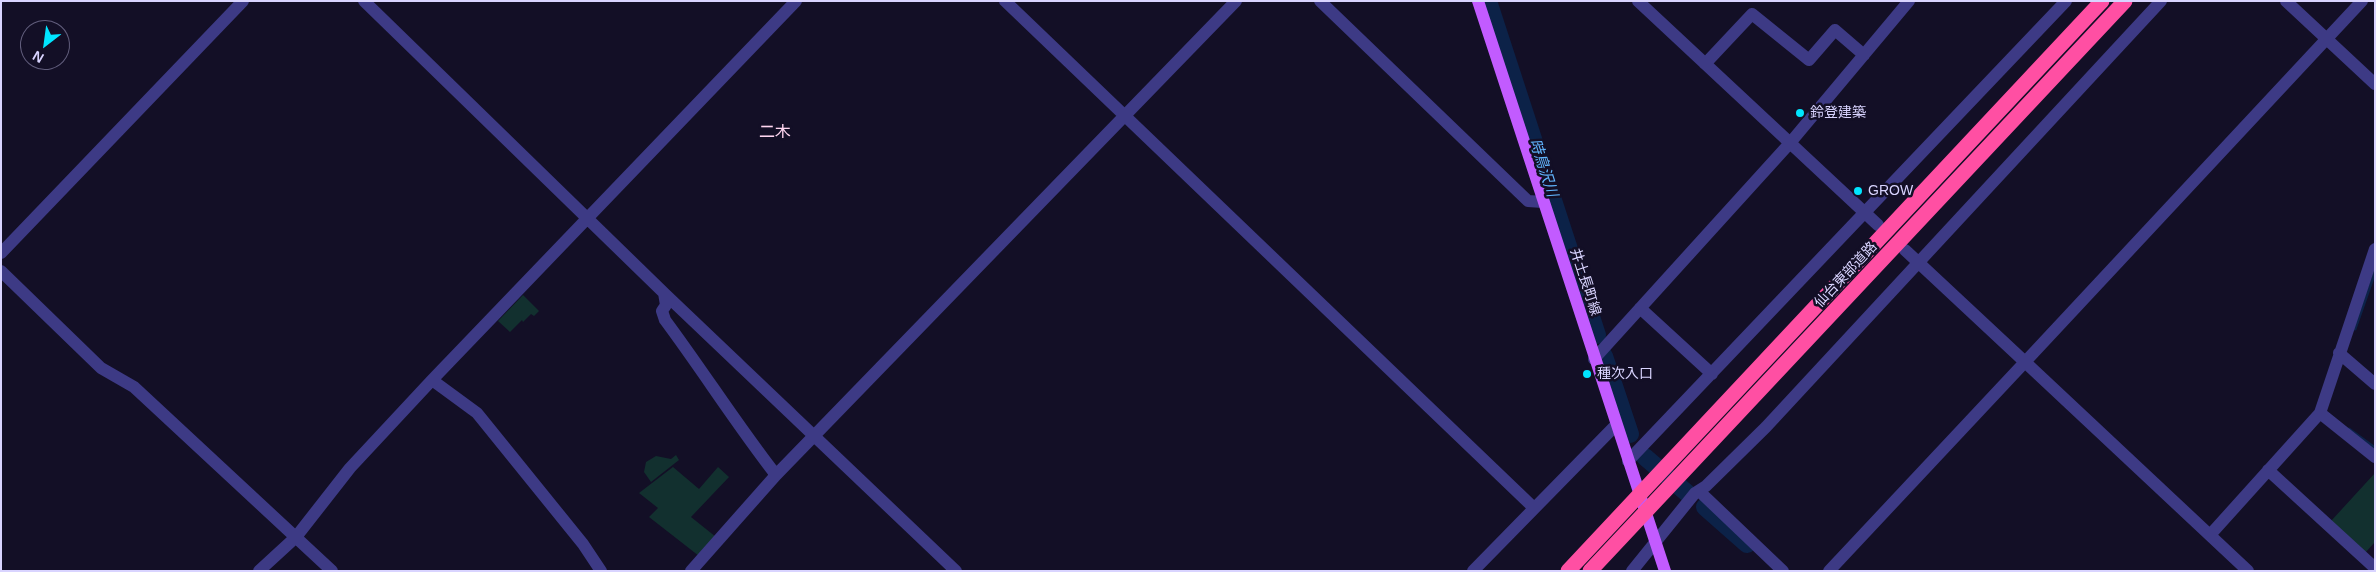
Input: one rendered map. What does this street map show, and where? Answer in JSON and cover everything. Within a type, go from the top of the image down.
[{"type":"highway","name":"仙台東部道路","points":[[1568,571],[2102,1]]},
{"type":"highway","name":"仙台東部道路","points":[[1590,571],[2125,1]]},
{"type":"main road","name":"井土長町線","points":[[1478,1],[1665,571]]},
{"type":"street","points":[[1,253],[243,1]]},
{"type":"street","points":[[364,1],[664,293],[956,571]]},
{"type":"street","points":[[259,571],[296,537],[350,468],[432,380],[796,1]]},
{"type":"street","points":[[1005,1],[1533,507]]},
{"type":"street","points":[[690,571],[776,475],[1236,1]]},
{"type":"street","points":[[1320,1],[1528,202],[1543,202]]},
{"type":"street","points":[[1638,1],[1878,224]]},
{"type":"street","points":[[1594,358],[1790,143],[1909,1]]},
{"type":"street","points":[[1628,461],[2066,1]]},
{"type":"street","points":[[1632,571],[1699,491],[1766,427],[2161,1]]},
{"type":"street","points":[[2286,1],[2375,84]]},
{"type":"street","points":[[1829,571],[2362,1]]},
{"type":"street","points":[[1705,64],[1752,14],[1809,60],[1835,30],[1864,55]]},
{"type":"street","points":[[2210,535],[2320,414],[2375,249]]},
{"type":"street","points":[[1905,250],[2248,571]]},
{"type":"street","points":[[1,271],[101,368],[134,387],[332,571]]},
{"type":"street","points":[[664,293],[666,305],[662,312],[665,320],[699,366],[735,422],[776,475]]},
{"type":"street","points":[[1640,308],[1712,374]]},
{"type":"street","points":[[2339,353],[2375,384]]},
{"type":"street","points":[[432,380],[477,413],[583,544],[601,571]]},
{"type":"street","points":[[2320,414],[2375,457]]},
{"type":"street","points":[[1473,571],[1533,507],[1616,425]]},
{"type":"street","points":[[2268,470],[2375,568]]},
{"type":"street","points":[[1699,491],[1783,571]]},
{"type":"green space","points":[[523,295],[539,311],[534,316],[531,314],[523,322],[522,320],[510,332],[498,321]]},
{"type":"green space","points":[[676,455],[679,460],[651,482],[644,472],[646,462],[656,456],[671,459]]},
{"type":"green space","points":[[673,467],[699,489],[718,467],[729,477],[691,517],[716,537],[699,556],[649,517],[658,508],[639,493]]},
{"type":"green space","points":[[2375,473],[2375,542],[2365,553],[2331,521]]},
{"type":"waterway","name":"時鳥沢川","points":[[1488,1],[1597,335]]},
{"type":"waterway","points":[[2355,329],[2375,272]]},
{"type":"waterway","name":"時鳥沢川","points":[[1604,356],[1630,434]]},
{"type":"waterway","points":[[2349,429],[2375,448]]},
{"type":"waterway","name":"時鳥沢川","points":[[1645,457],[1687,493]]},
{"type":"waterway","name":"時鳥沢川","points":[[1705,507],[1747,544]]},
{"type":"place","name":"鈴登建築","points":[[1800,113]]},
{"type":"place","name":"GROW","points":[[1858,191]]},
{"type":"place","name":"種次入口","points":[[1587,374]]},
{"type":"district","name":"二木","points":[[775,133]]}]
